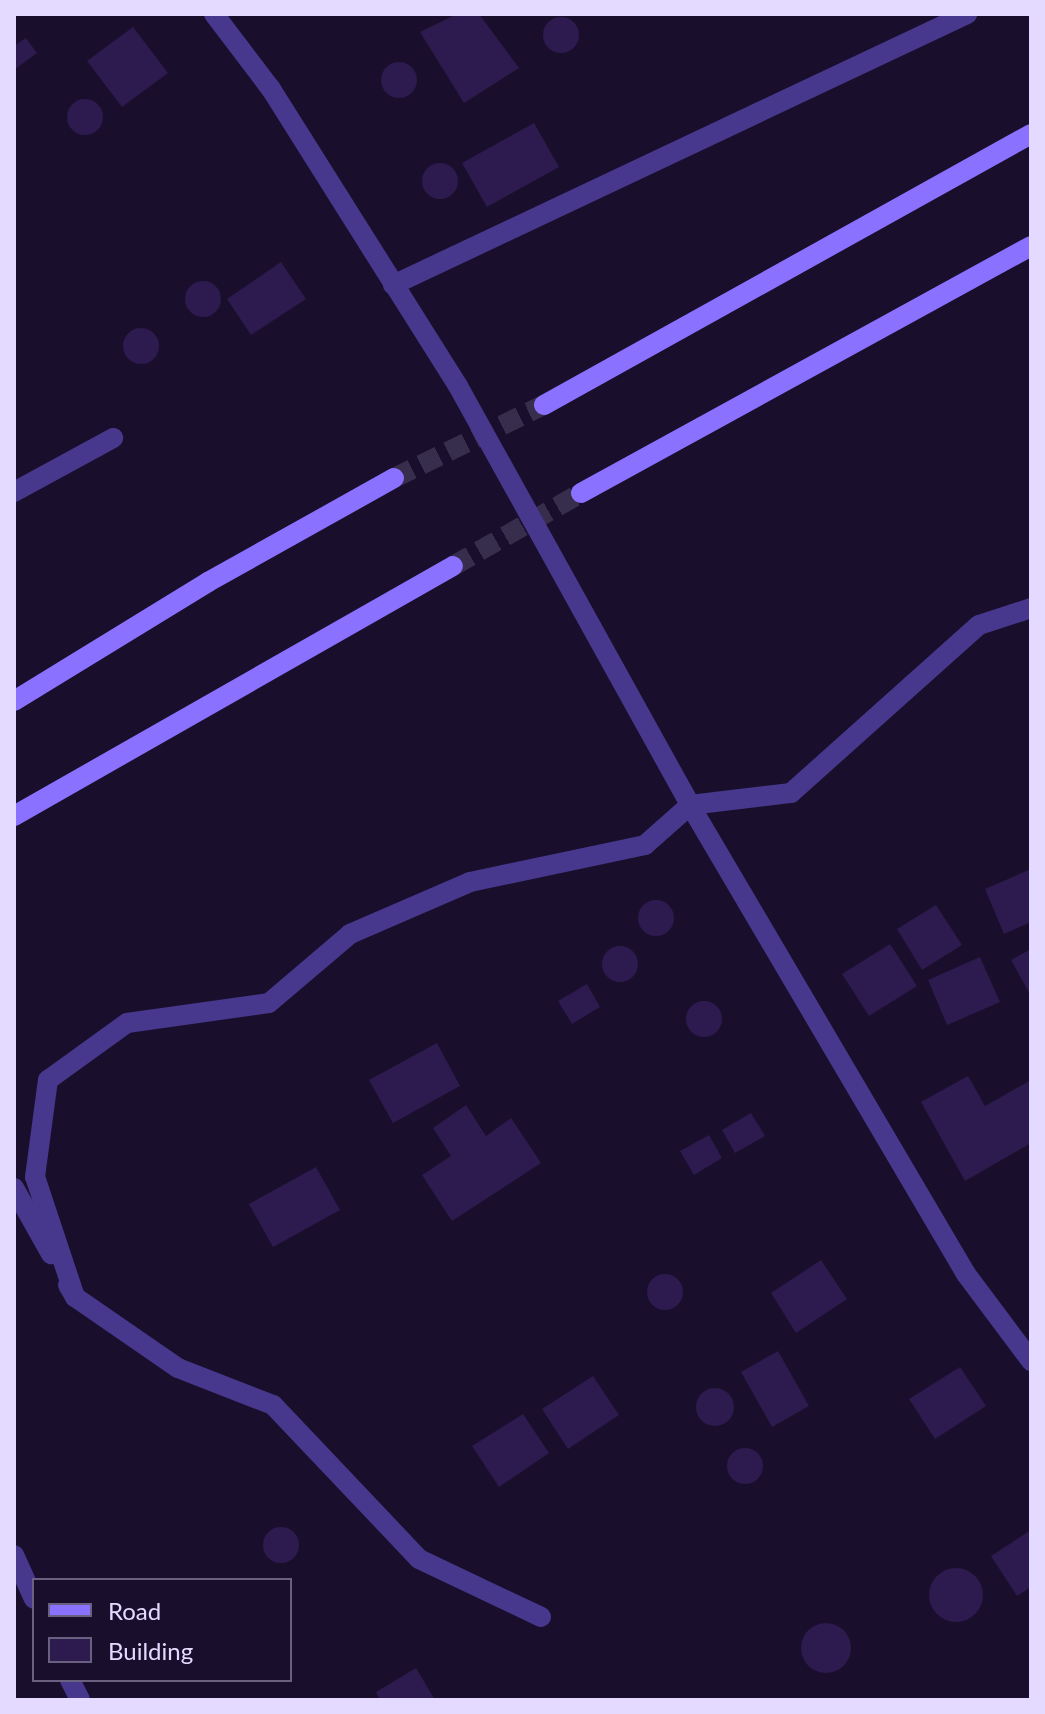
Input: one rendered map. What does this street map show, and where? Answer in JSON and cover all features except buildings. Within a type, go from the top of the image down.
[{"type":"main road","points":[[544,405],[1031,134]]},
{"type":"main road","points":[[581,493],[1031,246]]},
{"type":"main road","points":[[14,701],[208,582],[394,478]]},
{"type":"main road","points":[[14,816],[453,566]]},
{"type":"street","points":[[214,14],[271,89],[458,386],[690,805],[966,1274],[1031,1361]]},
{"type":"street","points":[[393,285],[967,14]]},
{"type":"street","points":[[14,492],[113,438]]},
{"type":"street","points":[[75,1297],[35,1177],[48,1080],[127,1023],[269,1003],[350,934],[470,882],[645,845],[690,805],[791,793],[979,625],[1031,608]]},
{"type":"street","points":[[14,1188],[75,1297],[178,1368],[273,1405],[419,1559],[541,1617]]},
{"type":"street","points":[[14,1555],[32,1595]]},
{"type":"street","points":[[71,1682],[80,1700]]},
{"type":"tunnel","points":[[394,478],[544,405]]},
{"type":"tunnel","points":[[453,566],[581,493]]}]
